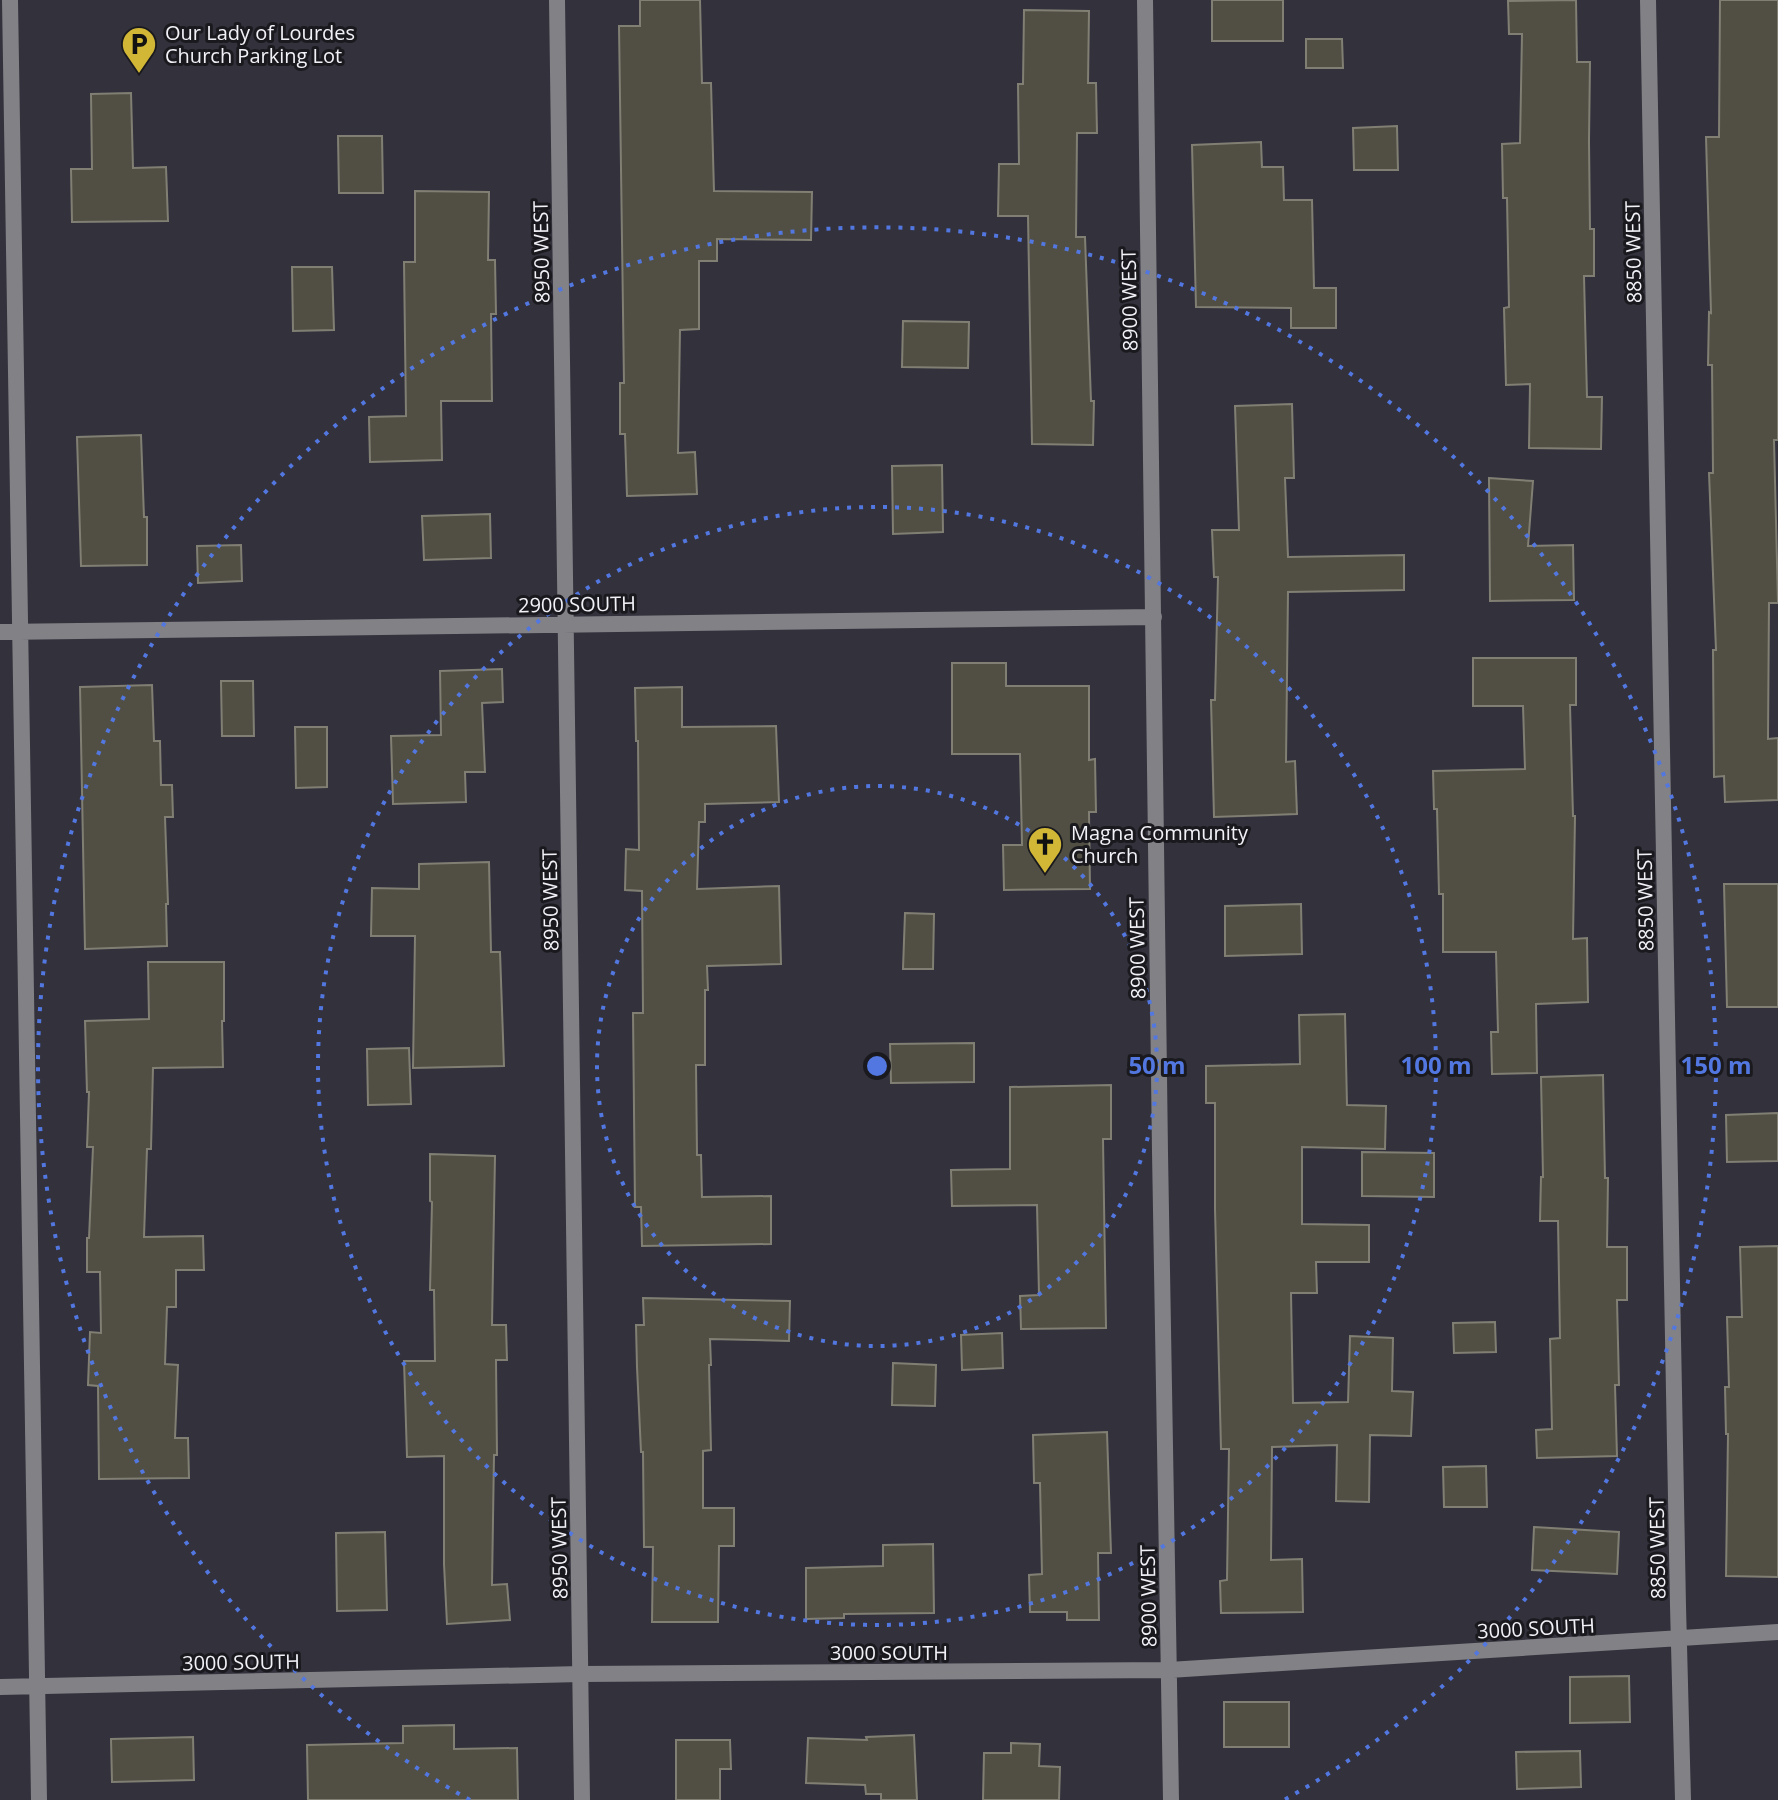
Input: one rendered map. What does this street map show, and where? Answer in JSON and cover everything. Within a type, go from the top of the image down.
[{"type":"street","points":[[10,0],[39,1800]]},
{"type":"street","name":"8950 WEST","points":[[557,0],[582,1800]]},
{"type":"street","name":"8900 WEST","points":[[1145,0],[1171,1800]]},
{"type":"street","name":"8850 WEST","points":[[1648,0],[1683,1800]]},
{"type":"street","name":"2900 SOUTH","points":[[0,632],[1154,617]]},
{"type":"street","name":"3000 SOUTH","points":[[0,1687],[581,1674],[1169,1670],[1778,1632]]},
{"type":"building","points":[[640,0],[700,0],[702,83],[711,83],[714,191],[812,192],[811,240],[717,239],[717,261],[699,261],[699,329],[680,330],[678,453],[695,452],[697,494],[627,496],[625,434],[620,434],[620,383],[624,383],[619,26],[640,26]]},
{"type":"building","points":[[1212,0],[1283,0],[1283,41],[1212,41]]},
{"type":"building","points":[[1576,0],[1577,62],[1590,62],[1590,229],[1594,229],[1594,276],[1584,276],[1587,397],[1602,397],[1601,449],[1529,448],[1530,384],[1506,385],[1504,308],[1509,307],[1507,198],[1503,198],[1502,144],[1520,143],[1522,34],[1509,34],[1508,1]]},
{"type":"building","points":[[1720,0],[1778,0],[1778,440],[1774,440],[1778,603],[1769,603],[1768,739],[1778,738],[1778,800],[1725,802],[1724,776],[1714,777],[1713,650],[1716,650],[1709,473],[1713,473],[1712,365],[1708,365],[1711,313],[1706,137],[1719,137]]},
{"type":"building","points":[[1024,10],[1089,11],[1088,83],[1096,83],[1097,133],[1077,133],[1076,237],[1085,237],[1091,401],[1094,401],[1093,445],[1032,444],[1028,216],[998,216],[999,164],[1019,164],[1018,84],[1023,84]]},
{"type":"building","points":[[1306,39],[1342,39],[1343,68],[1306,68]]},
{"type":"building","points":[[131,93],[133,168],[166,167],[168,221],[72,222],[71,169],[92,169],[91,94]]},
{"type":"building","points":[[1397,126],[1398,170],[1354,170],[1353,128]]},
{"type":"building","points":[[338,136],[382,136],[383,193],[339,193]]},
{"type":"building","points":[[1261,142],[1262,167],[1283,167],[1284,200],[1312,200],[1314,288],[1336,288],[1336,328],[1291,328],[1291,308],[1196,307],[1192,145]]},
{"type":"building","points":[[415,191],[489,192],[488,260],[495,260],[496,314],[491,314],[492,401],[441,401],[442,460],[370,462],[369,417],[406,416],[404,262],[415,262]]},
{"type":"building","points":[[292,267],[332,267],[334,330],[293,331]]},
{"type":"building","points":[[903,321],[969,322],[968,368],[902,367]]},
{"type":"building","points":[[1292,404],[1294,478],[1285,478],[1288,557],[1404,555],[1404,590],[1288,592],[1286,762],[1295,761],[1297,814],[1214,817],[1211,700],[1215,700],[1218,577],[1214,577],[1212,530],[1239,530],[1235,406]]},
{"type":"building","points":[[141,435],[147,565],[81,566],[77,437]]},
{"type":"building","points":[[942,465],[943,532],[893,534],[892,466]]},
{"type":"building","points":[[1489,478],[1533,481],[1528,546],[1573,545],[1574,600],[1490,601]]},
{"type":"building","points":[[490,514],[491,558],[424,560],[422,516]]},
{"type":"building","points":[[241,545],[242,581],[198,583],[197,546]]},
{"type":"building","points":[[1473,658],[1576,658],[1576,705],[1570,705],[1575,816],[1573,939],[1587,938],[1588,1002],[1536,1004],[1537,1073],[1492,1074],[1491,1032],[1498,1032],[1496,952],[1443,952],[1443,894],[1439,894],[1433,771],[1525,769],[1523,706],[1473,706]]},
{"type":"building","points":[[952,663],[1006,663],[1006,686],[1089,686],[1089,760],[1095,759],[1096,812],[1089,812],[1090,889],[1004,890],[1003,845],[1022,845],[1020,754],[952,754]]},
{"type":"building","points":[[502,669],[503,702],[482,703],[485,772],[465,772],[466,802],[393,804],[391,736],[441,735],[440,671]]},
{"type":"building","points":[[221,681],[253,681],[254,736],[222,736]]},
{"type":"building","points":[[152,685],[154,741],[160,741],[161,785],[172,785],[173,817],[165,817],[167,946],[85,949],[80,687]]},
{"type":"building","points":[[682,687],[682,727],[776,726],[779,802],[705,804],[705,822],[699,822],[697,889],[779,886],[781,964],[707,966],[705,1065],[696,1065],[697,1155],[701,1155],[702,1197],[771,1196],[771,1244],[642,1246],[641,1207],[635,1207],[633,1013],[643,1013],[642,891],[625,890],[626,849],[639,850],[635,688]]},
{"type":"building","points":[[295,727],[327,727],[327,787],[296,788]]},
{"type":"building","points":[[489,862],[491,952],[500,952],[504,1066],[413,1068],[415,936],[371,936],[372,888],[419,889],[419,864]]},
{"type":"building","points":[[1724,884],[1778,884],[1778,1007],[1727,1007]]},
{"type":"building","points":[[1301,904],[1302,954],[1225,956],[1225,906]]},
{"type":"building","points":[[905,913],[934,914],[933,969],[903,969]]},
{"type":"building","points":[[148,962],[224,962],[223,1067],[153,1068],[151,1149],[147,1149],[144,1237],[203,1236],[204,1270],[176,1270],[176,1307],[167,1307],[165,1364],[178,1365],[175,1438],[188,1438],[189,1478],[99,1479],[98,1386],[88,1385],[90,1332],[101,1333],[100,1272],[87,1272],[93,1147],[87,1147],[89,1092],[85,1021],[149,1019]]},
{"type":"building","points":[[1345,1014],[1347,1105],[1386,1106],[1385,1149],[1302,1147],[1302,1224],[1369,1225],[1369,1262],[1316,1262],[1317,1293],[1291,1293],[1293,1403],[1348,1402],[1350,1336],[1393,1338],[1392,1391],[1413,1392],[1411,1436],[1370,1435],[1369,1502],[1336,1501],[1337,1445],[1272,1447],[1271,1560],[1302,1559],[1303,1612],[1221,1613],[1220,1581],[1227,1580],[1229,1449],[1221,1449],[1215,1103],[1206,1103],[1206,1066],[1300,1064],[1299,1015]]},
{"type":"building","points":[[974,1043],[974,1082],[891,1083],[890,1044]]},
{"type":"building","points":[[409,1048],[411,1104],[368,1105],[367,1049]]},
{"type":"building","points":[[1603,1075],[1605,1178],[1608,1178],[1607,1247],[1627,1247],[1627,1300],[1617,1300],[1617,1456],[1537,1458],[1536,1430],[1552,1429],[1550,1339],[1560,1338],[1558,1221],[1540,1221],[1543,1177],[1541,1077]]},
{"type":"building","points":[[1111,1085],[1111,1139],[1103,1139],[1106,1328],[1021,1329],[1020,1296],[1039,1295],[1037,1205],[952,1206],[951,1170],[1010,1169],[1010,1087]]},
{"type":"building","points":[[1778,1113],[1778,1161],[1727,1162],[1726,1115]]},
{"type":"building","points":[[1362,1152],[1434,1153],[1434,1197],[1362,1196]]},
{"type":"building","points":[[430,1154],[495,1156],[492,1325],[506,1325],[507,1360],[496,1360],[497,1455],[494,1455],[492,1585],[507,1584],[510,1620],[447,1624],[444,1456],[407,1457],[404,1361],[435,1361],[434,1290],[430,1290]]},
{"type":"building","points":[[1778,1246],[1778,1577],[1726,1576],[1727,1317],[1742,1317],[1740,1247]]},
{"type":"building","points":[[643,1298],[790,1301],[789,1341],[710,1339],[711,1450],[703,1451],[703,1508],[734,1508],[734,1546],[719,1546],[718,1622],[652,1622],[653,1547],[644,1547],[643,1452],[637,1367],[636,1325],[644,1325]]},
{"type":"building","points":[[1495,1322],[1496,1352],[1454,1353],[1453,1323]]},
{"type":"building","points":[[1002,1333],[1003,1368],[962,1370],[961,1335]]},
{"type":"building","points":[[893,1363],[936,1365],[935,1406],[892,1405]]},
{"type":"building","points":[[1107,1432],[1111,1553],[1098,1553],[1099,1620],[1067,1620],[1067,1612],[1030,1612],[1029,1575],[1042,1574],[1040,1483],[1034,1483],[1033,1435]]},
{"type":"building","points":[[1486,1466],[1487,1507],[1444,1507],[1443,1467]]},
{"type":"building","points":[[1534,1527],[1619,1532],[1617,1574],[1532,1570]]},
{"type":"building","points":[[385,1532],[387,1610],[337,1611],[336,1533]]},
{"type":"building","points":[[933,1544],[934,1613],[844,1614],[844,1618],[806,1619],[806,1568],[883,1566],[883,1545]]},
{"type":"building","points":[[1629,1676],[1630,1722],[1570,1723],[1570,1677]]},
{"type":"building","points":[[1224,1702],[1289,1702],[1289,1747],[1224,1747]]},
{"type":"building","points":[[454,1725],[454,1749],[517,1748],[518,1800],[308,1800],[307,1745],[403,1743],[403,1726]]},
{"type":"building","points":[[914,1735],[917,1800],[881,1800],[881,1794],[866,1794],[865,1785],[806,1783],[808,1738],[867,1740],[866,1737]]},
{"type":"building","points":[[193,1737],[194,1780],[112,1782],[111,1739]]},
{"type":"building","points":[[676,1740],[730,1740],[731,1769],[720,1769],[720,1800],[676,1800]]},
{"type":"building","points":[[1011,1743],[1040,1744],[1039,1766],[1060,1767],[1059,1800],[983,1800],[984,1753],[1011,1753]]},
{"type":"building","points":[[1580,1751],[1581,1787],[1517,1789],[1516,1752]]},
{"type":"place","name":"Our Lady of Lourdes Church Parking Lot","points":[[139,75]]},
{"type":"place","name":"Magna Community Church","points":[[1045,875]]}]
